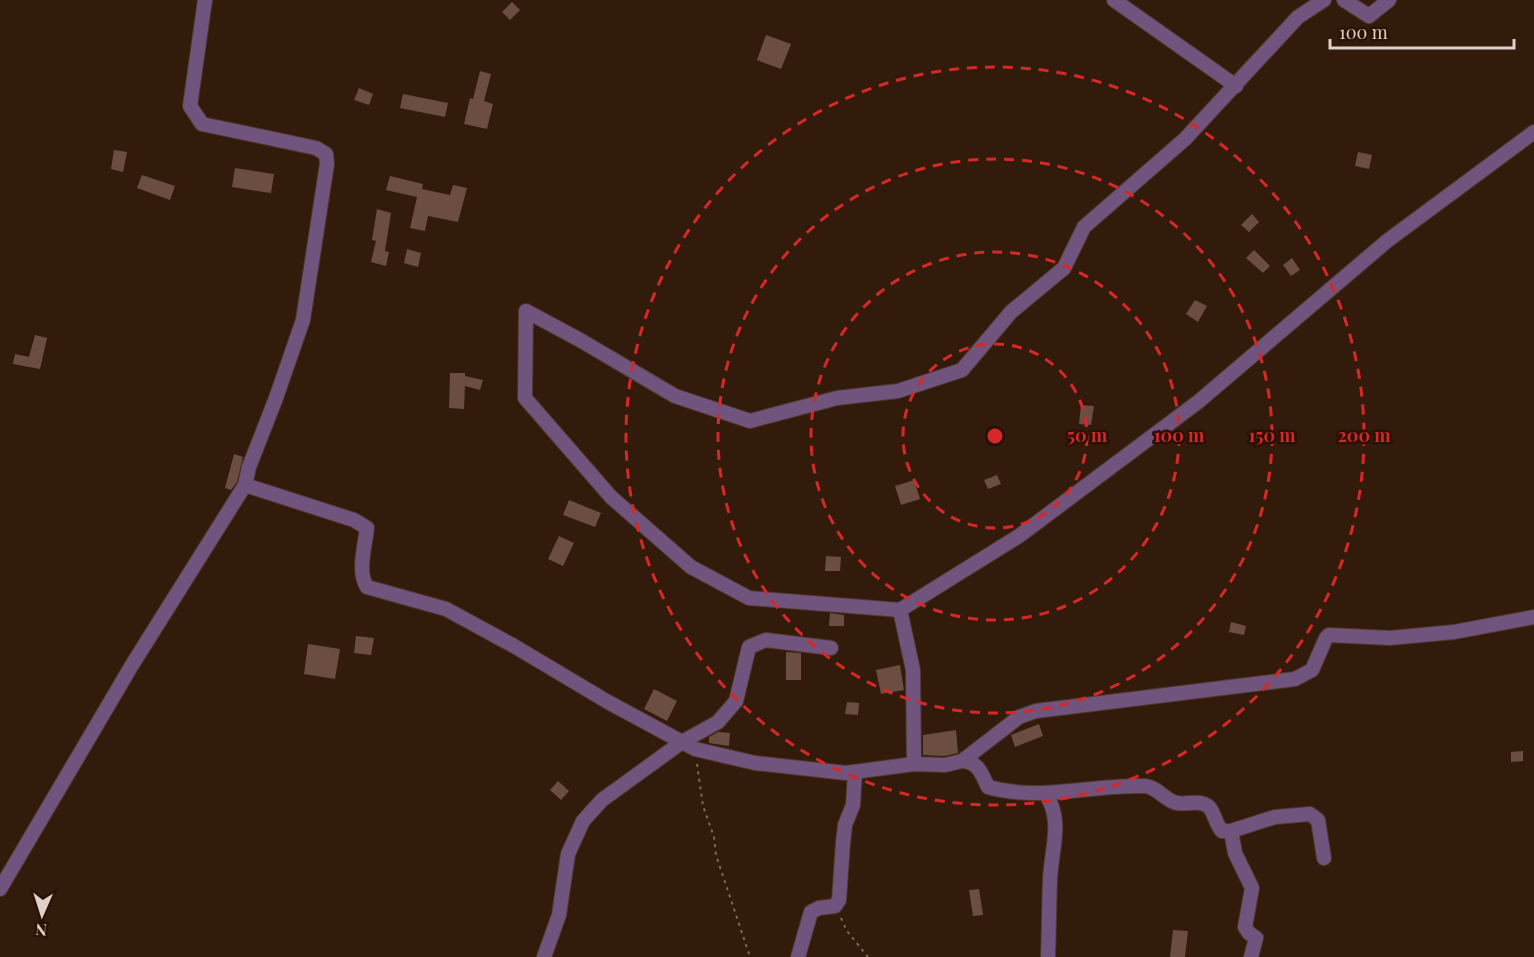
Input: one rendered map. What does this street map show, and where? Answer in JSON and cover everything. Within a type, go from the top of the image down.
[{"type":"street","points":[[0,889],[132,665],[245,485],[249,467],[303,320],[327,164],[326,154],[316,148],[202,124],[197,118],[190,106],[205,0]]},
{"type":"street","points":[[1114,0],[1236,86]]},
{"type":"street","points":[[1324,0],[1298,17],[1185,139],[1084,227],[1064,268],[1011,312],[962,370],[898,391],[837,398],[750,421],[675,396],[526,311],[525,398],[611,497],[691,567],[749,598],[900,610],[1019,536],[1179,416],[1387,241],[1534,132]]},
{"type":"street","points":[[1344,0],[1369,16],[1389,0]]},
{"type":"street","points":[[245,485],[354,520],[367,528],[362,572],[363,581],[368,587],[446,609],[695,749],[755,763],[846,773],[914,764],[945,765],[962,761],[972,762],[978,767],[988,787],[1020,793],[1149,786],[1166,799],[1177,803],[1200,803],[1207,806],[1211,809],[1222,831],[1231,831],[1275,817],[1310,814],[1318,820],[1324,858]]},
{"type":"street","points":[[900,610],[913,670],[914,764]]},
{"type":"street","points":[[962,761],[1019,717],[1036,711],[1295,679],[1312,669],[1329,635],[1390,638],[1454,632],[1534,617]]},
{"type":"street","points":[[544,957],[559,915],[568,854],[583,821],[602,800],[682,742],[718,722],[736,701],[750,646],[766,640],[831,648]]},
{"type":"street","points":[[798,957],[811,912],[819,908],[836,906],[840,900],[845,825],[853,805],[855,772]]},
{"type":"street","points":[[1045,793],[1053,804],[1055,824],[1050,878],[1048,955]]},
{"type":"street","points":[[1231,831],[1235,853],[1252,888],[1245,927],[1256,938],[1251,957]]},
{"type":"path","points":[[695,749],[703,806],[714,837],[716,855],[750,957]]},
{"type":"path","points":[[836,906],[847,931],[868,957]]},
{"type":"building","points":[[512,2],[520,10],[510,20],[502,12]]},
{"type":"building","points":[[766,35],[791,44],[781,69],[757,60]]},
{"type":"building","points":[[480,71],[491,74],[484,101],[493,104],[487,129],[464,124]]},
{"type":"building","points":[[359,88],[373,94],[369,105],[354,100]]},
{"type":"building","points":[[403,94],[448,103],[445,117],[400,108]]},
{"type":"building","points":[[114,150],[127,152],[123,172],[111,169]]},
{"type":"building","points":[[1358,152],[1372,155],[1369,169],[1355,166]]},
{"type":"building","points":[[235,168],[274,174],[271,193],[232,187]]},
{"type":"building","points":[[142,175],[175,186],[170,200],[137,188]]},
{"type":"building","points":[[390,176],[423,184],[422,189],[450,195],[453,185],[467,188],[458,222],[428,216],[425,231],[410,228],[417,197],[386,190]]},
{"type":"building","points":[[377,209],[391,213],[385,251],[389,252],[386,266],[371,262],[376,241],[372,240]]},
{"type":"building","points":[[1252,214],[1259,222],[1249,232],[1241,225]]},
{"type":"building","points":[[407,249],[421,253],[418,267],[404,263]]},
{"type":"building","points":[[1254,250],[1270,266],[1263,273],[1246,258]]},
{"type":"building","points":[[1292,258],[1300,270],[1291,276],[1283,265]]},
{"type":"building","points":[[1195,300],[1207,306],[1198,322],[1186,314]]},
{"type":"building","points":[[35,335],[47,338],[40,369],[13,364],[15,354],[29,357]]},
{"type":"building","points":[[450,373],[465,373],[465,376],[483,380],[480,390],[465,386],[464,409],[449,408]]},
{"type":"building","points":[[1081,405],[1094,406],[1091,425],[1079,424]]},
{"type":"building","points":[[234,454],[243,457],[237,482],[231,490],[225,488]]},
{"type":"building","points":[[997,475],[1001,484],[988,489],[984,480]]},
{"type":"building","points":[[914,480],[920,499],[901,505],[895,486]]},
{"type":"building","points":[[569,500],[601,513],[595,527],[563,515]]},
{"type":"building","points":[[559,536],[574,543],[563,566],[548,559]]},
{"type":"building","points":[[826,556],[841,557],[840,571],[825,571]]},
{"type":"building","points":[[830,613],[844,615],[844,626],[829,626]]},
{"type":"building","points":[[1231,622],[1246,626],[1244,635],[1229,632]]},
{"type":"building","points":[[356,636],[374,638],[371,655],[354,653]]},
{"type":"building","points":[[308,644],[340,649],[335,679],[304,674]]},
{"type":"building","points":[[786,652],[801,653],[801,680],[786,680]]},
{"type":"building","points":[[900,665],[904,690],[881,694],[876,670]]},
{"type":"building","points":[[654,689],[677,701],[667,721],[644,709]]},
{"type":"building","points":[[847,702],[859,703],[858,715],[845,714]]},
{"type":"building","points":[[1039,724],[1043,736],[1015,747],[1011,735]]},
{"type":"building","points":[[956,730],[958,753],[944,756],[923,755],[923,735]]},
{"type":"building","points":[[718,732],[730,733],[729,746],[709,743],[709,737]]},
{"type":"building","points":[[1523,751],[1523,761],[1511,762],[1511,752]]},
{"type":"building","points":[[558,781],[569,791],[561,800],[550,790]]},
{"type":"building","points":[[979,889],[983,915],[973,916],[969,890]]},
{"type":"building","points":[[1173,930],[1188,931],[1185,957],[1170,957]]}]
